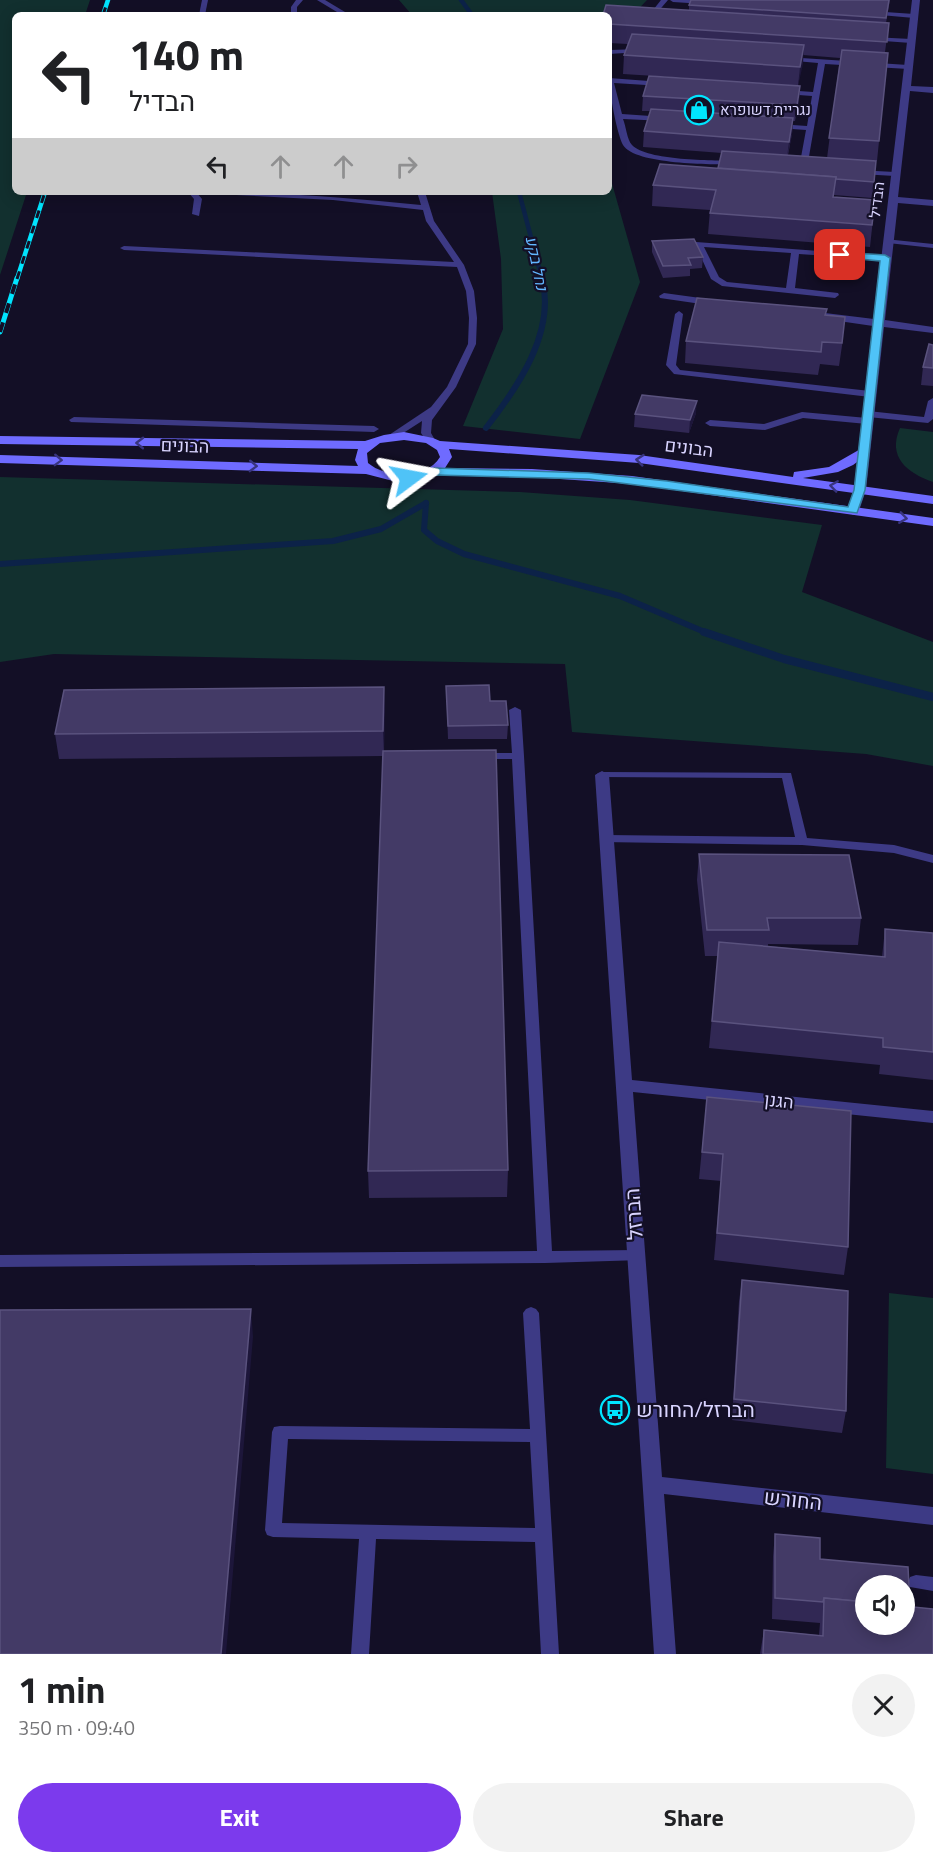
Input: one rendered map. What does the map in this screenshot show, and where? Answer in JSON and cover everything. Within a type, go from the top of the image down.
[{"type":"street","name":"הבדיל","points":[[853,511],[860,490],[916,0]]},
{"type":"street","points":[[905,88],[933,90]]},
{"type":"street","points":[[892,200],[933,203]]},
{"type":"street","points":[[664,296],[724,304]]},
{"type":"street","points":[[819,316],[933,330]]},
{"type":"street","name":"הבונים","points":[[0,440],[311,446],[368,445],[391,437],[404,436],[435,442],[639,459],[933,500]]},
{"type":"street","points":[[435,442],[446,451],[447,458],[443,465],[435,471]]},
{"type":"street","points":[[368,445],[362,451],[360,458],[362,464],[369,470]]},
{"type":"street","points":[[766,476],[812,474],[833,470],[850,464],[864,451]]},
{"type":"street","name":"הבונים","points":[[0,459],[369,470],[394,478],[409,478],[435,471]]},
{"type":"street","points":[[435,471],[532,473],[632,480],[933,522]]},
{"type":"street","name":"הברזל","points":[[602,775],[665,1654]]},
{"type":"street","name":"הגנן","points":[[624,1085],[933,1117]]},
{"type":"street","name":"החורש","points":[[653,1484],[933,1516]]},
{"type":"lane","points":[[320,0],[342,12]]},
{"type":"lane","points":[[656,24],[645,24],[665,0]]},
{"type":"lane","points":[[673,0],[707,2]]},
{"type":"lane","points":[[868,13],[914,16]]},
{"type":"lane","points":[[865,38],[911,41]]},
{"type":"lane","points":[[612,52],[629,49],[652,50]]},
{"type":"lane","points":[[777,59],[908,67]]},
{"type":"lane","points":[[802,168],[822,62]]},
{"type":"lane","points":[[612,80],[667,84]]},
{"type":"lane","points":[[612,91],[627,145],[632,151],[641,155],[745,164]]},
{"type":"lane","points":[[770,91],[816,94]]},
{"type":"lane","points":[[619,116],[679,120]]},
{"type":"lane","points":[[774,126],[810,128]]},
{"type":"lane","points":[[791,167],[814,169]]},
{"type":"lane","points":[[849,171],[895,174]]},
{"type":"lane","points":[[195,195],[198,199],[196,214]]},
{"type":"lane","points":[[327,195],[362,196],[424,208]]},
{"type":"lane","points":[[422,195],[430,221],[460,265],[470,291],[473,318],[472,344],[451,387],[435,407],[425,426],[435,442]]},
{"type":"lane","points":[[888,241],[933,246]]},
{"type":"lane","points":[[835,295],[725,284],[715,279],[699,244],[885,258]]},
{"type":"lane","points":[[124,248],[460,265]]},
{"type":"lane","points":[[790,291],[795,251]]},
{"type":"lane","points":[[679,314],[671,364],[677,372],[870,394]]},
{"type":"lane","points":[[710,423],[765,427],[802,416],[928,420],[933,401]]},
{"type":"lane","points":[[391,437],[435,407]]},
{"type":"lane","points":[[74,420],[374,429]]},
{"type":"lane","points":[[515,710],[545,1257]]},
{"type":"lane","points":[[474,756],[518,756]]},
{"type":"lane","points":[[602,775],[788,775],[802,841]]},
{"type":"lane","points":[[606,839],[802,841],[894,849],[933,859]]},
{"type":"lane","points":[[0,1261],[637,1256]]},
{"type":"lane","points":[[531,1313],[550,1654]]},
{"type":"lane","points":[[538,1436],[280,1432],[273,1530],[544,1535]]},
{"type":"lane","points":[[360,1654],[368,1532]]},
{"type":"green space","points":[[0,0],[90,0],[86,12],[12,12],[12,195],[26,195],[0,275]]},
{"type":"green space","points":[[399,0],[647,0],[626,22],[612,16],[612,12],[409,12]]},
{"type":"green space","points":[[612,184],[640,282],[580,439],[463,426],[503,329],[501,259],[492,195],[612,195]]},
{"type":"green space","points":[[900,428],[933,432],[933,482],[915,474],[902,462],[896,447]]},
{"type":"green space","points":[[0,477],[520,492],[630,500],[822,525],[802,592],[933,642],[933,766],[866,754],[572,732],[565,664],[54,654],[0,662]]},
{"type":"green space","points":[[889,1293],[933,1298],[933,1474],[886,1468]]},
{"type":"building","points":[[691,0],[889,0],[886,18],[689,5]]},
{"type":"building","points":[[606,5],[889,23],[887,42],[612,24],[612,12],[604,12]]},
{"type":"building","points":[[632,34],[804,45],[800,67],[624,55]]},
{"type":"building","points":[[842,50],[888,53],[879,141],[829,138]]},
{"type":"building","points":[[649,76],[800,86],[797,105],[643,96]]},
{"type":"building","points":[[651,109],[793,118],[789,142],[644,131]]},
{"type":"building","points":[[722,151],[876,161],[874,182],[718,168]]},
{"type":"building","points":[[660,164],[836,177],[833,197],[875,200],[872,225],[710,213],[716,190],[653,185]]},
{"type":"building","points":[[694,239],[703,257],[688,258],[691,265],[663,266],[652,241]]},
{"type":"building","points":[[697,298],[827,309],[825,315],[845,317],[842,343],[822,342],[821,352],[686,341]]},
{"type":"building","points":[[929,344],[933,345],[933,368],[923,367]]},
{"type":"building","points":[[642,395],[697,401],[690,420],[635,414]]},
{"type":"building","points":[[489,685],[490,701],[506,701],[508,725],[448,726],[446,686]]},
{"type":"building","points":[[384,687],[383,731],[55,734],[64,690]]},
{"type":"building","points":[[496,750],[508,1170],[368,1171],[383,751]]},
{"type":"building","points":[[699,854],[849,855],[861,918],[767,918],[769,930],[707,930]]},
{"type":"building","points":[[885,929],[933,933],[933,1052],[883,1047],[883,1038],[712,1021],[719,942],[885,957]]},
{"type":"building","points":[[707,1097],[851,1111],[848,1247],[717,1233],[723,1154],[702,1152]]},
{"type":"building","points":[[742,1280],[848,1291],[846,1411],[734,1399]]},
{"type":"building","points":[[251,1309],[221,1654],[0,1654],[0,1310]]},
{"type":"building","points":[[775,1534],[820,1538],[820,1559],[908,1567],[908,1575],[855,1575],[855,1601],[824,1598],[823,1602],[775,1598]]},
{"type":"building","points":[[824,1598],[855,1601],[855,1635],[915,1635],[915,1607],[933,1609],[933,1654],[763,1654],[764,1630],[823,1636]]},
{"type":"waterway","name":"נחל בקע","points":[[461,0],[470,12]]},
{"type":"waterway","name":"נחל בקע","points":[[520,195],[542,279]]},
{"type":"waterway","name":"נחל בקע","points":[[486,428],[521,377],[539,338],[544,318],[545,298],[542,278]]},
{"type":"waterway","points":[[0,564],[333,541],[381,529],[426,503],[424,530],[437,541],[464,554],[620,596],[707,633]]},
{"type":"waterway","points":[[704,632],[784,659],[933,697]]},
{"type":"railway","points":[[104,12],[108,0]]},
{"type":"railway","points":[[17,279],[44,195]]},
{"type":"railway","points":[[0,332],[17,278]]},
{"type":"place","name":"נגריית דשופרא","points":[[699,110]]},
{"type":"place","name":"הברזל/החורש","points":[[615,1410]]},
{"type":"route","points":[[409,478],[435,471],[589,476],[667,484],[853,511],[860,490],[885,258],[840,255]]}]
